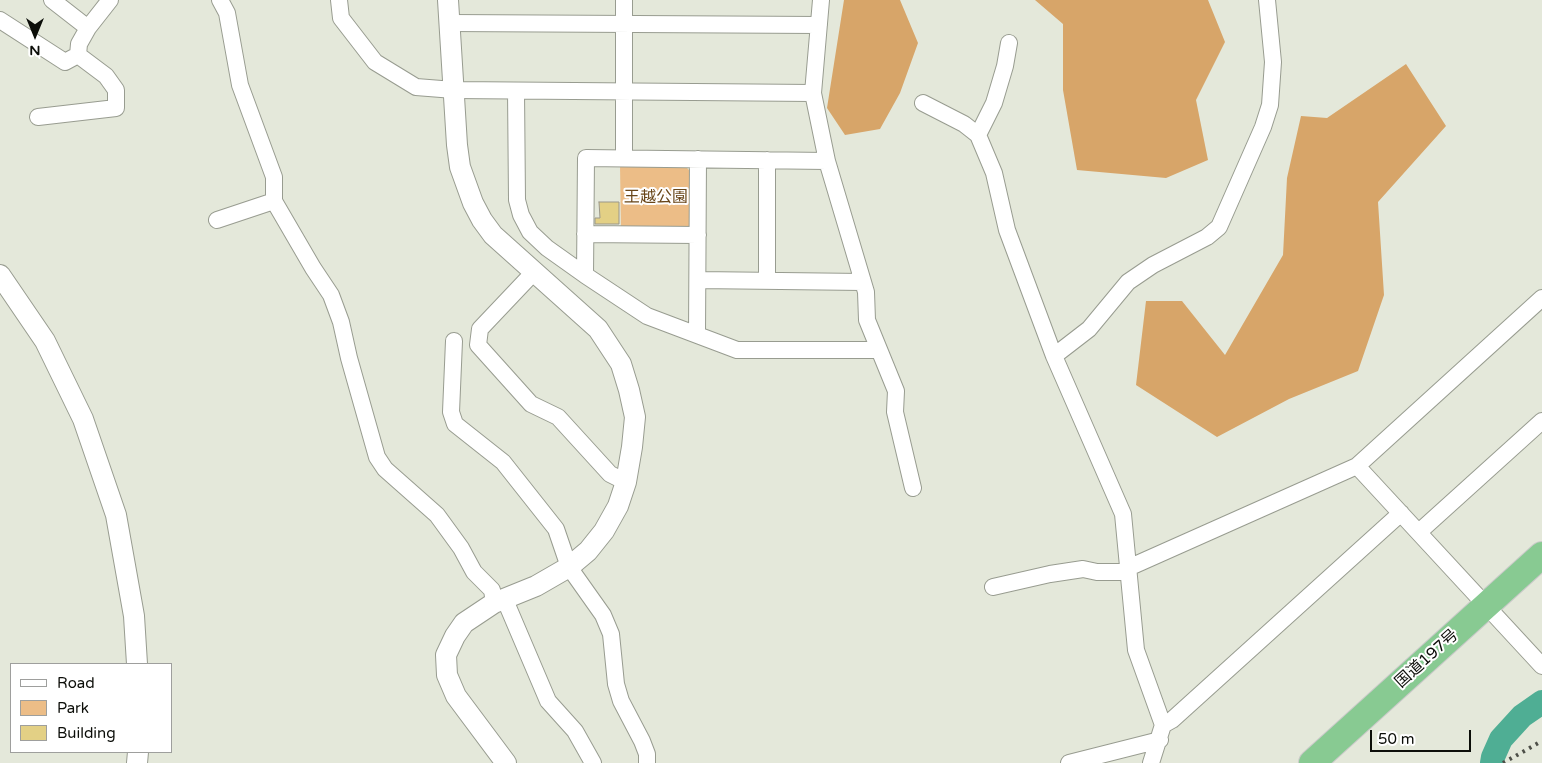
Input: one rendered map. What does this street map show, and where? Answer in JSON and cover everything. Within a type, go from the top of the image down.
[{"type":"highway","name":"国道197号","points":[[1312,763],[1542,555]]},
{"type":"street","points":[[52,0],[88,28]]},
{"type":"street","points":[[78,55],[79,44],[88,28],[110,0]]},
{"type":"street","points":[[220,0],[227,13],[240,85],[274,177],[274,201],[331,295],[342,322],[349,358],[377,457],[385,469],[437,515],[461,548],[474,572],[500,601],[548,700],[575,731],[593,763]]},
{"type":"street","points":[[339,0],[341,18],[375,62],[416,87],[516,91],[813,93]]},
{"type":"street","points":[[448,0],[457,145],[460,168],[474,204],[482,220],[493,235],[598,329],[621,364],[630,390],[634,417],[632,447],[626,482],[618,506],[604,531],[588,551],[570,567],[536,586],[500,601],[464,623],[446,655],[447,675],[456,696],[506,763]]},
{"type":"street","points":[[624,0],[624,158]]},
{"type":"street","points":[[821,0],[813,93],[827,160],[866,292],[867,320],[896,391],[895,412],[913,488]]},
{"type":"street","points":[[1054,356],[1089,329],[1128,282],[1153,265],[1208,237],[1219,227],[1263,126],[1270,105],[1273,62],[1268,0]]},
{"type":"street","points":[[0,20],[65,62],[78,55]]},
{"type":"street","points":[[449,23],[819,25]]},
{"type":"street","points":[[978,135],[994,103],[1005,66],[1009,43]]},
{"type":"street","points":[[38,117],[116,108],[116,90],[106,76],[78,55]]},
{"type":"street","points":[[516,91],[517,200],[521,215],[530,232],[547,248],[647,316],[737,350],[878,350]]},
{"type":"street","points":[[923,103],[964,124],[978,135],[994,173],[1006,230],[1054,356],[1122,514],[1136,650],[1162,732]]},
{"type":"street","points":[[585,275],[586,158],[827,160]]},
{"type":"street","points":[[697,334],[698,159]]},
{"type":"street","points":[[767,160],[767,281]]},
{"type":"street","points":[[217,220],[274,201]]},
{"type":"street","points":[[585,234],[698,235]]},
{"type":"street","points":[[534,272],[480,328],[478,345],[531,404],[558,417],[610,474],[626,482]]},
{"type":"street","points":[[0,275],[45,341],[83,419],[116,515],[134,616],[138,663]]},
{"type":"street","points":[[698,280],[863,282]]},
{"type":"street","points":[[993,587],[1050,574],[1083,569],[1097,572],[1129,570],[1357,466],[1542,298]]},
{"type":"street","points":[[454,341],[450,412],[455,424],[503,462],[556,529],[570,567],[603,615],[611,634],[616,684],[621,702],[642,741],[647,754],[647,763]]},
{"type":"street","points":[[1419,532],[1542,421]]},
{"type":"street","points":[[1357,466],[1542,666]]},
{"type":"street","points":[[1152,763],[1162,732],[1172,720],[1401,513]]},
{"type":"street","points":[[1068,763],[1162,732]]},
{"type":"green space","name":"王越公園","points":[[620,165],[685,166],[692,173],[692,231],[621,230]]},
{"type":"shaded area","points":[[844,0],[900,0],[918,43],[900,93],[880,129],[845,135],[827,108]]},
{"type":"shaded area","points":[[1035,0],[1208,0],[1225,42],[1196,100],[1208,160],[1166,178],[1077,170],[1063,90],[1063,24]]},
{"type":"shaded area","points":[[1406,64],[1446,126],[1378,202],[1384,295],[1358,371],[1289,399],[1217,437],[1136,385],[1146,301],[1182,301],[1225,355],[1283,255],[1287,178],[1301,116],[1327,118]]},
{"type":"building","points":[[599,202],[619,202],[619,224],[595,224],[595,218],[600,218]]},
{"type":"waterway","points":[[1492,763],[1501,739],[1522,716],[1542,702]]},
{"type":"railway","points":[[1503,763],[1542,741]]}]
